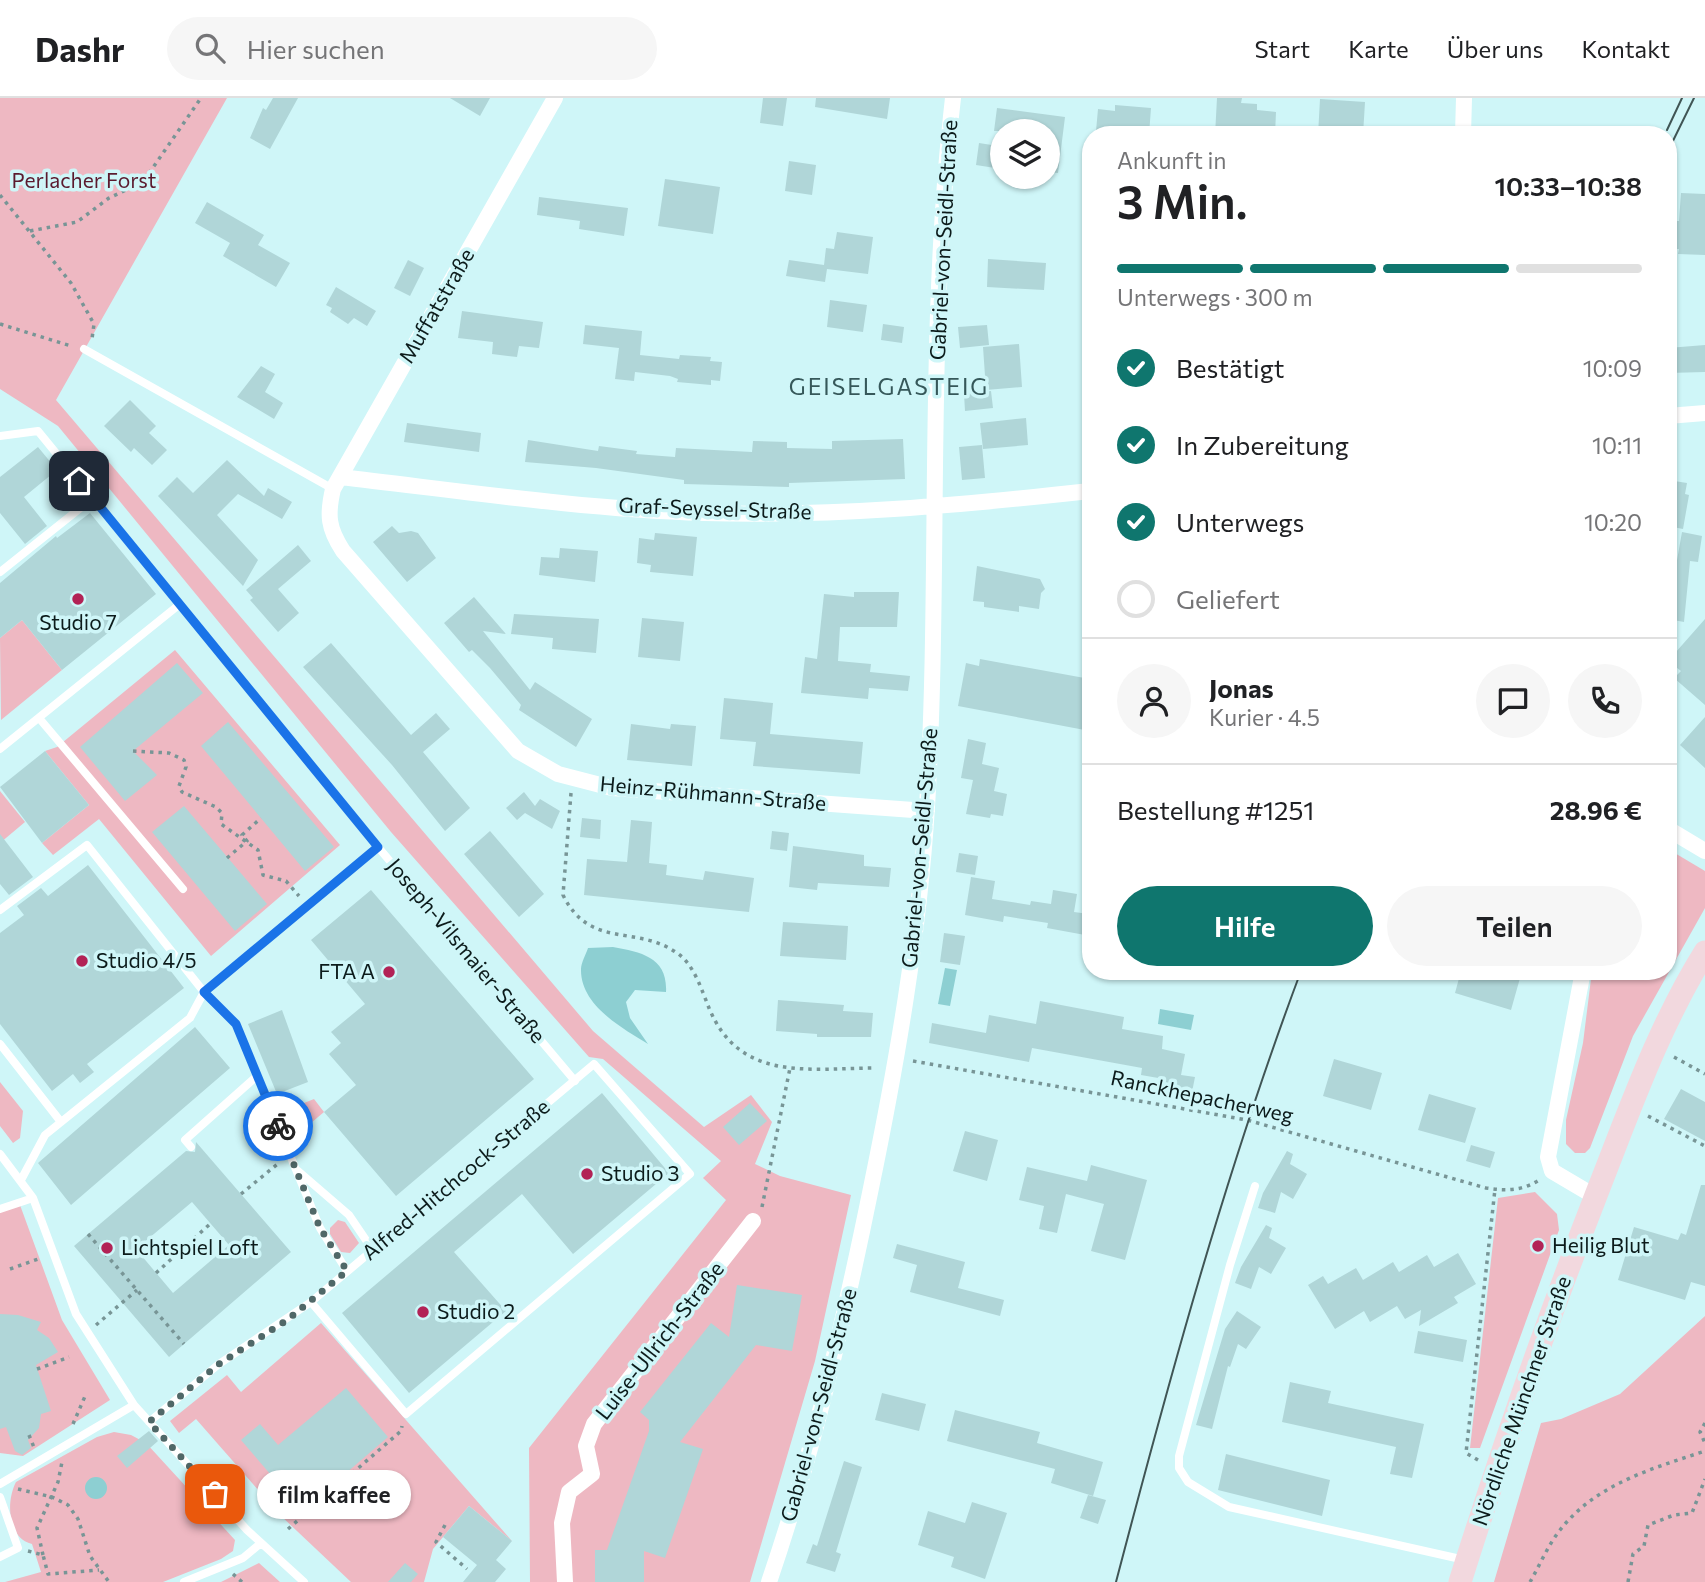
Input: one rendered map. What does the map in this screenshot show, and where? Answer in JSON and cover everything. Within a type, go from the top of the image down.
[{"type":"main road","name":"Nördliche Münchner Straße","points":[[1463,1572],[1522,1392],[1595,1197],[1640,1112],[1649,1060],[1705,952]]},
{"type":"street","name":"Muffatstraße","points":[[327,516],[336,483],[555,98]]},
{"type":"street","name":"Gabriel-von-Seidl-Straße","points":[[769,1582],[829,1378],[854,1274],[896,1063],[914,942],[927,811],[935,643],[934,508],[943,182],[953,98]]},
{"type":"street","points":[[1464,98],[1464,126]]},
{"type":"street","points":[[1677,415],[1705,413]]},
{"type":"street","name":"Graf-Seyssel-Straße","points":[[336,483],[704,513],[870,512],[1082,492]]},
{"type":"street","name":"Heinz-Rühmann-Straße","points":[[327,516],[332,535],[343,551],[518,751],[572,780],[612,788],[927,811]]},
{"type":"street","points":[[1677,834],[1705,851]]},
{"type":"street","points":[[1581,980],[1548,1144],[1548,1157],[1552,1171],[1595,1197]]},
{"type":"street","name":"Luise-Ullrich-Straße","points":[[565,1582],[562,1522],[569,1492],[592,1474],[586,1446],[594,1424],[753,1222]]},
{"type":"lane","points":[[87,351],[336,483]]},
{"type":"lane","name":"Joseph-Vilsmaier-Straße","points":[[0,436],[38,431],[378,847],[575,1081]]},
{"type":"lane","points":[[0,572],[93,498]]},
{"type":"lane","points":[[0,750],[180,604]]},
{"type":"lane","points":[[39,718],[183,889]]},
{"type":"lane","points":[[0,910],[86,845],[204,992],[236,1024],[320,1228],[347,1271]]},
{"type":"lane","points":[[21,1180],[45,1135],[190,1018],[204,992],[378,847]]},
{"type":"lane","points":[[0,1044],[61,1122]]},
{"type":"lane","name":"Alfred-Hitchcock-Straße","points":[[149,1422],[219,1364],[311,1302],[594,1064],[690,1174],[406,1414]]},
{"type":"lane","points":[[191,1147],[185,1140],[257,1076]]},
{"type":"lane","points":[[0,1154],[33,1198],[76,1314],[134,1405],[261,1543],[304,1582]]},
{"type":"lane","points":[[296,1170],[349,1215],[372,1250]]},
{"type":"lane","points":[[1255,1186],[1230,1265],[1179,1456],[1179,1468],[1188,1482],[1229,1507],[1463,1572]]},
{"type":"lane","points":[[0,1209],[33,1198]]},
{"type":"lane","points":[[311,1302],[406,1414]]},
{"type":"lane","points":[[0,1484],[134,1405]]},
{"type":"lane","points":[[0,1497],[18,1548],[0,1557]]},
{"type":"lane","points":[[184,1582],[243,1558],[261,1543]]},
{"type":"path","points":[[30,231],[77,222],[109,198],[143,182],[201,98]]},
{"type":"path","points":[[0,195],[71,283],[94,324],[87,351],[0,324]]},
{"type":"path","points":[[133,751],[169,753],[184,760],[186,767],[179,786],[182,792],[216,807],[222,813],[221,824],[226,830],[247,841]]},
{"type":"path","name":"Ranckhepacherweg","points":[[572,780],[563,895],[569,909],[603,934],[631,936],[679,953],[692,971],[722,1036],[761,1063],[790,1069],[896,1063],[1247,1120],[1504,1191],[1529,1187],[1552,1171]]},
{"type":"path","points":[[261,818],[242,835],[261,856],[263,875],[286,881],[307,906]]},
{"type":"path","points":[[228,858],[247,841]]},
{"type":"path","points":[[1669,1069],[1679,1048]]},
{"type":"path","points":[[1674,1057],[1705,1074]]},
{"type":"path","points":[[753,1222],[765,1201],[790,1069]]},
{"type":"path","points":[[1640,1112],[1655,1105]]},
{"type":"path","points":[[1640,1112],[1705,1146]]},
{"type":"path","points":[[241,1194],[290,1154]]},
{"type":"path","points":[[1478,1460],[1466,1453],[1495,1189]]},
{"type":"path","points":[[156,1273],[210,1224]]},
{"type":"path","points":[[88,1234],[184,1344]]},
{"type":"path","points":[[10,1269],[34,1261]]},
{"type":"path","points":[[88,1333],[137,1290]]},
{"type":"path","points":[[37,1369],[69,1357]]},
{"type":"path","points":[[86,1394],[66,1446],[52,1497],[37,1528],[48,1574],[99,1570]]},
{"type":"path","points":[[288,1529],[401,1431],[406,1414]]},
{"type":"path","points":[[1705,1423],[1700,1432],[1705,1443]]},
{"type":"path","points":[[29,1435],[33,1445]]},
{"type":"path","points":[[1530,1582],[1560,1530],[1604,1489],[1705,1451]]},
{"type":"path","points":[[1628,1582],[1633,1554],[1644,1546],[1648,1525],[1674,1515],[1692,1513],[1705,1479]]},
{"type":"path","points":[[13,1488],[52,1497],[68,1505],[78,1519],[89,1556],[109,1582]]},
{"type":"path","points":[[271,1511],[289,1496]]},
{"type":"path","points":[[445,1525],[436,1542],[467,1569]]},
{"type":"path","points":[[18,1548],[43,1555]]},
{"type":"path","points":[[76,1572],[76,1579]]},
{"type":"green space","name":"Perlacher Forst","points":[[0,98],[227,98],[56,400],[593,1031],[704,1127],[751,1095],[772,1122],[755,1164],[780,1176],[851,1195],[815,1361],[750,1582],[530,1582],[529,1448],[726,1200],[703,1178],[721,1161],[603,1059],[589,1057],[391,832],[58,426],[0,389]]},
{"type":"green space","points":[[22,620],[62,670],[1,720],[0,638]]},
{"type":"green space","points":[[175,650],[340,845],[211,956],[99,819],[53,855],[42,843],[89,805],[45,751],[57,747]]},
{"type":"green space","points":[[0,791],[25,822],[0,843]]},
{"type":"green space","points":[[1677,854],[1705,871],[1705,908],[1677,958]]},
{"type":"green space","points":[[1591,980],[1664,980],[1633,1036],[1590,1148],[1585,1153],[1575,1153],[1566,1144],[1566,1120],[1583,1043]]},
{"type":"green space","points":[[0,1082],[23,1111],[20,1138],[13,1143],[0,1126]]},
{"type":"green space","points":[[314,1099],[324,1112],[298,1134],[284,1111]]},
{"type":"green space","points":[[1535,1192],[1557,1214],[1559,1230],[1480,1448],[1470,1448],[1498,1198]]},
{"type":"green space","points":[[20,1205],[62,1320],[110,1400],[23,1456],[0,1453],[0,1212]]},
{"type":"green space","points":[[338,1220],[345,1222],[359,1243],[350,1253],[341,1252],[330,1234],[330,1228]]},
{"type":"green space","points":[[1705,1316],[1705,1582],[1494,1582],[1541,1423],[1561,1419],[1620,1394]]},
{"type":"green space","points":[[321,1323],[512,1541],[469,1506],[433,1549],[424,1582],[351,1582],[280,1515],[196,1419],[179,1433],[170,1421],[227,1375],[241,1392]]},
{"type":"green space","points":[[114,1432],[131,1435],[146,1443],[235,1540],[233,1551],[221,1559],[163,1582],[5,1582],[41,1572],[32,1544],[24,1540],[13,1527],[10,1508],[16,1482],[97,1437]]},
{"type":"green space","points":[[259,1563],[280,1582],[221,1582]]},
{"type":"water","points":[[613,947],[643,954],[663,971],[666,992],[635,990],[626,1002],[630,1018],[648,1044],[604,1014],[587,994],[581,967],[588,948]]},
{"type":"water","points":[[945,968],[957,970],[950,1006],[938,1004]]},
{"type":"water","points":[[1160,1009],[1194,1015],[1191,1030],[1158,1024]]},
{"type":"water","points":[[96,1477],[104,1480],[107,1488],[104,1496],[96,1499],[88,1496],[85,1488],[88,1480]]},
{"type":"building","points":[[273,98],[298,98],[270,149],[250,138],[263,108],[266,110]]},
{"type":"building","points":[[450,98],[490,98],[480,116]]},
{"type":"building","points":[[763,98],[787,98],[783,126],[760,123]]},
{"type":"building","points":[[816,98],[890,98],[887,119],[815,107]]},
{"type":"building","points":[[1217,98],[1242,98],[1241,103],[1257,104],[1257,110],[1276,112],[1275,126],[1215,126]]},
{"type":"building","points":[[1320,99],[1365,102],[1364,126],[1318,126]]},
{"type":"building","points":[[1115,105],[1151,108],[1150,126],[1096,126],[1098,109],[1115,111]]},
{"type":"building","points":[[997,108],[1065,117],[1060,157],[1060,119],[996,119]]},
{"type":"building","points":[[979,143],[990,145],[990,167],[976,165]]},
{"type":"building","points":[[789,161],[816,165],[812,195],[785,191]]},
{"type":"building","points":[[665,179],[720,187],[713,234],[658,226]]},
{"type":"building","points":[[1681,193],[1705,194],[1705,255],[1678,254]]},
{"type":"building","points":[[539,197],[628,208],[624,236],[579,229],[580,221],[537,215]]},
{"type":"building","points":[[207,202],[264,235],[258,245],[290,263],[276,287],[223,256],[230,243],[195,223]]},
{"type":"building","points":[[837,232],[873,237],[868,274],[827,269],[825,282],[786,276],[789,260],[824,265],[826,248],[834,249]]},
{"type":"building","points":[[988,259],[1046,263],[1044,290],[987,287]]},
{"type":"building","points":[[408,260],[424,268],[410,296],[394,288]]},
{"type":"building","points":[[336,287],[376,311],[367,326],[354,318],[348,324],[330,312],[332,308],[326,305]]},
{"type":"building","points":[[830,300],[867,305],[863,332],[827,327]]},
{"type":"building","points":[[462,311],[543,322],[539,348],[519,346],[517,357],[492,354],[493,342],[458,338]]},
{"type":"building","points":[[883,324],[904,327],[902,343],[881,340]]},
{"type":"building","points":[[585,325],[642,331],[640,355],[679,359],[680,355],[711,357],[710,361],[722,362],[720,381],[711,380],[711,385],[677,382],[678,379],[670,376],[635,372],[634,381],[615,379],[619,348],[583,344]]},
{"type":"building","points":[[987,325],[989,345],[960,348],[958,327]]},
{"type":"building","points":[[1019,344],[1022,387],[986,390],[983,347]]},
{"type":"building","points":[[1705,345],[1705,372],[1677,373],[1677,347]]},
{"type":"building","points":[[261,366],[275,374],[265,392],[283,403],[274,419],[237,397]]},
{"type":"building","points":[[991,391],[993,408],[965,411],[964,394]]},
{"type":"building","points":[[130,400],[156,426],[149,433],[167,450],[152,465],[134,448],[131,452],[104,426]]},
{"type":"building","points":[[1026,418],[1028,445],[983,449],[980,423]]},
{"type":"building","points":[[407,423],[481,433],[479,452],[404,442]]},
{"type":"building","points":[[903,439],[905,479],[789,483],[789,487],[684,484],[684,480],[525,462],[528,440],[598,451],[599,446],[637,451],[636,454],[675,457],[676,448],[752,452],[753,441],[787,442],[787,448],[832,449],[832,441]]},
{"type":"building","points":[[982,445],[985,478],[962,480],[959,447]]},
{"type":"building","points":[[38,447],[57,470],[24,497],[47,526],[25,544],[0,513],[0,477]]},
{"type":"building","points":[[227,460],[264,496],[268,488],[292,502],[282,519],[238,494],[217,515],[258,560],[243,586],[158,496],[177,477],[193,493]]},
{"type":"building","points":[[1677,481],[1687,483],[1685,494],[1689,495],[1683,529],[1677,528]]},
{"type":"building","name":"Studio 7","points":[[90,513],[156,594],[62,670],[22,620],[0,638],[0,583],[56,536],[57,538]]},
{"type":"building","points":[[392,526],[399,533],[418,533],[436,558],[407,582],[373,542]]},
{"type":"building","points":[[1682,532],[1702,536],[1698,562],[1690,561],[1684,622],[1677,621],[1677,560]]},
{"type":"building","points":[[655,533],[697,537],[693,576],[650,572],[651,565],[637,563],[639,538],[654,540]]},
{"type":"building","points":[[298,545],[311,561],[278,589],[299,613],[278,632],[250,600],[253,598],[246,590]]},
{"type":"building","points":[[560,548],[598,551],[595,582],[539,575],[541,557],[559,558]]},
{"type":"building","points":[[977,566],[1040,579],[1045,589],[1041,593],[1039,609],[1019,606],[1019,612],[984,607],[984,602],[973,601]]},
{"type":"building","points":[[854,592],[899,592],[897,627],[840,627],[838,661],[871,664],[870,672],[910,676],[908,691],[869,688],[868,699],[801,693],[805,657],[817,659],[824,594],[854,597]]},
{"type":"building","points":[[474,597],[506,634],[483,631],[530,690],[535,682],[592,719],[576,747],[519,710],[521,705],[490,668],[472,650],[469,652],[444,623]]},
{"type":"building","points":[[514,614],[599,619],[596,653],[552,649],[553,638],[511,634]]},
{"type":"building","points":[[642,618],[684,622],[680,661],[638,657]]},
{"type":"building","points":[[1705,619],[1705,705],[1677,681],[1677,675],[1681,671],[1677,668],[1677,651]]},
{"type":"building","points":[[331,643],[411,735],[436,713],[450,729],[423,752],[470,808],[445,831],[392,765],[303,667]]},
{"type":"building","points":[[980,659],[1082,678],[1082,729],[958,706],[966,663],[979,666]]},
{"type":"building","points":[[177,663],[203,693],[133,751],[157,775],[125,801],[80,747]]},
{"type":"building","points":[[724,698],[773,703],[770,734],[863,742],[860,774],[753,766],[756,742],[720,739]]},
{"type":"building","points":[[1705,717],[1705,768],[1680,745]]},
{"type":"building","points":[[228,722],[334,847],[305,871],[201,746]]},
{"type":"building","points":[[631,724],[670,729],[671,724],[696,726],[692,766],[627,760]]},
{"type":"building","points":[[968,739],[986,743],[982,764],[999,768],[994,791],[1007,794],[1003,816],[991,814],[990,818],[966,814],[973,780],[961,778]]},
{"type":"building","points":[[45,751],[89,805],[42,843],[0,787]]},
{"type":"building","points":[[524,792],[535,806],[540,799],[560,811],[552,829],[525,813],[517,820],[506,808]]},
{"type":"building","points":[[184,806],[267,904],[235,931],[152,832]]},
{"type":"building","points":[[582,818],[601,820],[600,839],[580,837]]},
{"type":"building","points":[[631,820],[652,822],[649,863],[667,865],[666,875],[703,880],[705,871],[754,878],[749,912],[584,895],[587,859],[627,862]]},
{"type":"building","points":[[490,831],[544,894],[519,917],[464,854]]},
{"type":"building","points":[[772,831],[789,833],[787,851],[770,849]]},
{"type":"building","points":[[0,834],[33,877],[9,895],[0,884]]},
{"type":"building","points":[[793,846],[864,855],[864,866],[891,868],[889,887],[818,883],[817,890],[789,887]]},
{"type":"building","points":[[959,853],[978,856],[975,875],[956,872]]},
{"type":"building","name":"Studio 4/5","points":[[88,865],[184,988],[87,1064],[94,1072],[80,1083],[73,1074],[52,1091],[0,1024],[0,933],[24,915],[17,906],[41,888],[48,896]]},
{"type":"building","points":[[971,877],[995,881],[992,899],[1030,905],[1031,901],[1051,904],[1053,890],[1077,894],[1074,912],[1082,913],[1082,934],[1047,928],[1048,923],[1004,916],[1003,922],[965,915]]},
{"type":"building","points":[[371,890],[534,1079],[396,1196],[324,1112],[356,1085],[329,1054],[341,1043],[331,1032],[365,1004],[311,940]]},
{"type":"building","points":[[783,922],[848,926],[846,960],[780,956]]},
{"type":"building","points":[[944,933],[965,936],[960,965],[940,962]]},
{"type":"building","points":[[1459,980],[1519,980],[1511,1010],[1455,993]]},
{"type":"building","points":[[778,1000],[844,1005],[843,1011],[873,1013],[871,1037],[817,1037],[817,1034],[776,1031]]},
{"type":"building","points":[[1040,1001],[1124,1017],[1122,1029],[1163,1036],[1162,1049],[1185,1054],[1181,1075],[1195,1077],[1190,1102],[1161,1096],[1164,1079],[1141,1075],[1142,1068],[1032,1048],[1029,1062],[929,1043],[932,1023],[986,1033],[989,1015],[1036,1024]]},
{"type":"building","points":[[282,1010],[308,1082],[277,1094],[248,1024]]},
{"type":"building","points":[[195,1027],[230,1068],[71,1205],[38,1163]]},
{"type":"building","points":[[1334,1059],[1382,1073],[1371,1110],[1323,1096]]},
{"type":"building","points":[[1681,1089],[1705,1102],[1705,1141],[1664,1119]]},
{"type":"building","points":[[602,1093],[669,1173],[573,1254],[522,1194],[454,1252],[506,1311],[409,1393],[342,1313]]},
{"type":"building","points":[[1429,1094],[1476,1108],[1465,1143],[1418,1130]]},
{"type":"building","points":[[750,1103],[767,1121],[739,1145],[723,1127]]},
{"type":"building","points":[[965,1131],[998,1140],[987,1181],[953,1171]]},
{"type":"building","name":"Lichtspiel Loft","points":[[196,1142],[291,1252],[169,1357],[74,1246],[186,1151],[195,1152]],"holes":[[[192,1202],[229,1245],[173,1293],[136,1249]]]},
{"type":"building","points":[[1471,1145],[1495,1152],[1490,1168],[1466,1161]]},
{"type":"building","points":[[1287,1151],[1293,1154],[1290,1164],[1307,1174],[1293,1199],[1281,1192],[1275,1213],[1258,1208],[1263,1193]]},
{"type":"building","points":[[1091,1165],[1147,1180],[1125,1260],[1091,1251],[1104,1204],[1066,1194],[1057,1233],[1039,1229],[1044,1206],[1019,1200],[1027,1167],[1087,1181]]},
{"type":"building","points":[[1701,1185],[1705,1185],[1705,1286],[1691,1282],[1685,1300],[1618,1280],[1634,1227],[1678,1240],[1681,1233],[1686,1235]]},
{"type":"building","points":[[1266,1225],[1272,1228],[1269,1238],[1286,1248],[1271,1274],[1259,1267],[1251,1289],[1235,1283],[1241,1267]]},
{"type":"building","points":[[897,1244],[965,1262],[958,1288],[1004,1300],[1000,1316],[910,1292],[917,1265],[893,1258]]},
{"type":"building","points":[[1458,1253],[1476,1284],[1454,1297],[1458,1303],[1419,1326],[1421,1310],[1405,1319],[1397,1306],[1370,1322],[1364,1311],[1335,1329],[1308,1285],[1323,1276],[1328,1284],[1356,1268],[1363,1280],[1393,1262],[1399,1272],[1427,1255],[1434,1267]]},
{"type":"building","points":[[737,1285],[802,1295],[792,1351],[756,1345],[680,1442],[703,1449],[665,1558],[644,1551],[644,1582],[595,1582],[595,1550],[607,1550],[649,1431],[649,1420],[640,1412],[711,1323],[729,1337]]},
{"type":"building","points":[[1237,1311],[1261,1327],[1246,1349],[1238,1344],[1230,1367],[1228,1366],[1212,1429],[1196,1425],[1225,1329]]},
{"type":"building","points":[[0,1314],[18,1315],[41,1322],[37,1330],[49,1338],[58,1352],[36,1365],[51,1411],[41,1414],[39,1428],[28,1440],[31,1448],[22,1455],[15,1451],[6,1427],[0,1429]]},
{"type":"building","points":[[1418,1331],[1467,1340],[1463,1362],[1414,1353]]},
{"type":"building","points":[[1290,1382],[1331,1391],[1328,1403],[1424,1424],[1412,1478],[1390,1474],[1396,1447],[1282,1422]]},
{"type":"building","points":[[346,1388],[388,1437],[302,1511],[241,1440],[260,1424],[278,1445]]},
{"type":"building","points":[[882,1393],[926,1404],[919,1431],[875,1420]]},
{"type":"building","points":[[955,1410],[1040,1432],[1037,1443],[1103,1462],[1093,1496],[1051,1483],[1055,1469],[947,1441]]},
{"type":"building","points":[[149,1431],[158,1441],[127,1468],[117,1456]]},
{"type":"building","points":[[1226,1454],[1330,1480],[1322,1516],[1218,1490]]},
{"type":"building","points":[[844,1461],[862,1467],[836,1552],[841,1554],[835,1572],[806,1563],[813,1544],[817,1546]]},
{"type":"building","points":[[1088,1495],[1106,1500],[1098,1524],[1080,1518]]},
{"type":"building","points":[[972,1502],[1007,1513],[985,1579],[951,1567],[954,1557],[918,1545],[928,1511],[965,1523]]},
{"type":"building","points":[[469,1506],[512,1541],[496,1560],[506,1569],[495,1582],[463,1582],[477,1565],[443,1537]]},
{"type":"building","points":[[405,1563],[418,1574],[411,1582],[388,1582]]},
{"type":"tram line","points":[[1669,126],[1682,98]]},
{"type":"tram line","points":[[1677,133],[1694,98]]},
{"type":"tram line","points":[[1116,1582],[1201,1274],[1248,1122],[1298,980]]},
{"type":"way so far","points":[[215,1494],[149,1422],[219,1364],[287,1320],[347,1271],[320,1228],[278,1126]]},
{"type":"place","name":"Studio 7","points":[[78,599]]},
{"type":"place","name":"Studio 4/5","points":[[82,961]]},
{"type":"place","name":"FTA A","points":[[389,972]]},
{"type":"place","name":"Studio 3","points":[[587,1174]]},
{"type":"place","name":"Heilig Blut","points":[[1538,1246]]},
{"type":"place","name":"Lichtspiel Loft","points":[[107,1248]]},
{"type":"place","name":"Studio 2","points":[[423,1312]]},
{"type":"place","name":"film kaffee","points":[[215,1494]]},
{"type":"district","name":"GEISELGASTEIG","points":[[889,387]]},
{"type":"route","points":[[79,481],[378,847],[204,992],[236,1024],[278,1126]]}]
